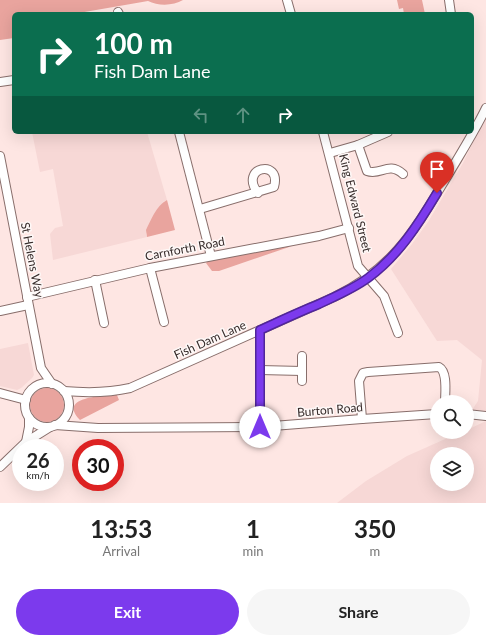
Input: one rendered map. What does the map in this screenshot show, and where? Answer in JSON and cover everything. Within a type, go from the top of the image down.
[{"type":"street","points":[[287,0],[290,12]]},
{"type":"street","points":[[449,0],[450,12]]},
{"type":"street","points":[[0,82],[12,80]]},
{"type":"street","name":"Fish Dam Lane","points":[[474,129],[486,108]]},
{"type":"street","points":[[180,134],[212,256]]},
{"type":"street","name":"King Edward Street","points":[[325,134],[358,266],[384,296],[398,333]]},
{"type":"street","points":[[330,153],[358,145],[381,134]]},
{"type":"street","name":"Fish Dam Lane","points":[[64,391],[84,393],[117,391],[130,388],[352,288],[367,278],[392,256],[421,221],[471,134]]},
{"type":"street","points":[[358,145],[367,171],[371,173],[390,168],[397,169],[403,174]]},
{"type":"street","name":"St Helens Way","points":[[0,156],[41,368],[52,384]]},
{"type":"street","points":[[200,209],[258,193]]},
{"type":"street","name":"Carnforth Road","points":[[0,311],[95,280],[319,236],[349,228]]},
{"type":"street","points":[[150,268],[164,322]]},
{"type":"street","points":[[95,280],[104,323]]},
{"type":"street","points":[[260,330],[260,427]]},
{"type":"street","points":[[302,356],[302,381]]},
{"type":"street","points":[[27,439],[29,418],[26,410],[26,400],[39,377],[41,368]]},
{"type":"street","points":[[362,419],[360,381],[363,373],[439,368],[442,369],[444,373],[446,395]]},
{"type":"street","points":[[260,370],[302,371]]},
{"type":"street","points":[[34,387],[43,384],[52,384],[57,385],[64,391],[68,397],[72,419],[81,428]]},
{"type":"street","points":[[0,393],[26,400]]},
{"type":"street","points":[[31,439],[64,420],[69,407],[84,393]]},
{"type":"street","name":"Burton Road","points":[[53,426],[81,428],[260,427],[430,414]]},
{"type":"street","points":[[474,415],[486,416]]},
{"type":"street","points":[[29,418],[39,425],[53,426]]},
{"type":"street","points":[[0,468],[12,456]]},
{"type":"shaded area","points":[[0,0],[183,0],[166,5],[148,1],[85,12],[12,12],[12,38],[0,40]]},
{"type":"shaded area","points":[[397,0],[422,0],[425,12],[404,12],[403,8],[399,9]]},
{"type":"shaded area","points":[[486,115],[486,411],[474,410],[474,407],[478,401],[482,360],[457,340],[437,341],[391,269],[428,222],[463,163]]},
{"type":"shaded area","points":[[32,134],[148,134],[167,200],[163,202],[146,234],[147,237],[53,260],[50,234],[55,228],[63,226],[53,169],[40,172]]},
{"type":"shaded area","points":[[167,200],[175,230],[147,237],[146,230],[152,218],[157,209]]},
{"type":"shaded area","points":[[292,246],[219,271],[212,271],[206,263],[209,260]]},
{"type":"shaded area","points":[[28,343],[34,375],[17,390],[0,386],[0,349]]},
{"type":"shaded area","points":[[44,388],[50,388],[54,389],[61,395],[64,405],[63,412],[57,419],[50,422],[44,422],[40,421],[33,415],[30,408],[30,402],[31,398],[37,391]]},
{"type":"shaded area","points":[[117,395],[119,400],[80,420],[74,412],[74,406],[78,402],[85,399]]},
{"type":"shaded area","points":[[486,421],[486,503],[337,503],[366,481],[407,456],[445,439],[474,439],[474,427]]},
{"type":"route","points":[[260,427],[260,330],[352,288],[377,271],[402,246],[414,231],[437,193]]}]
